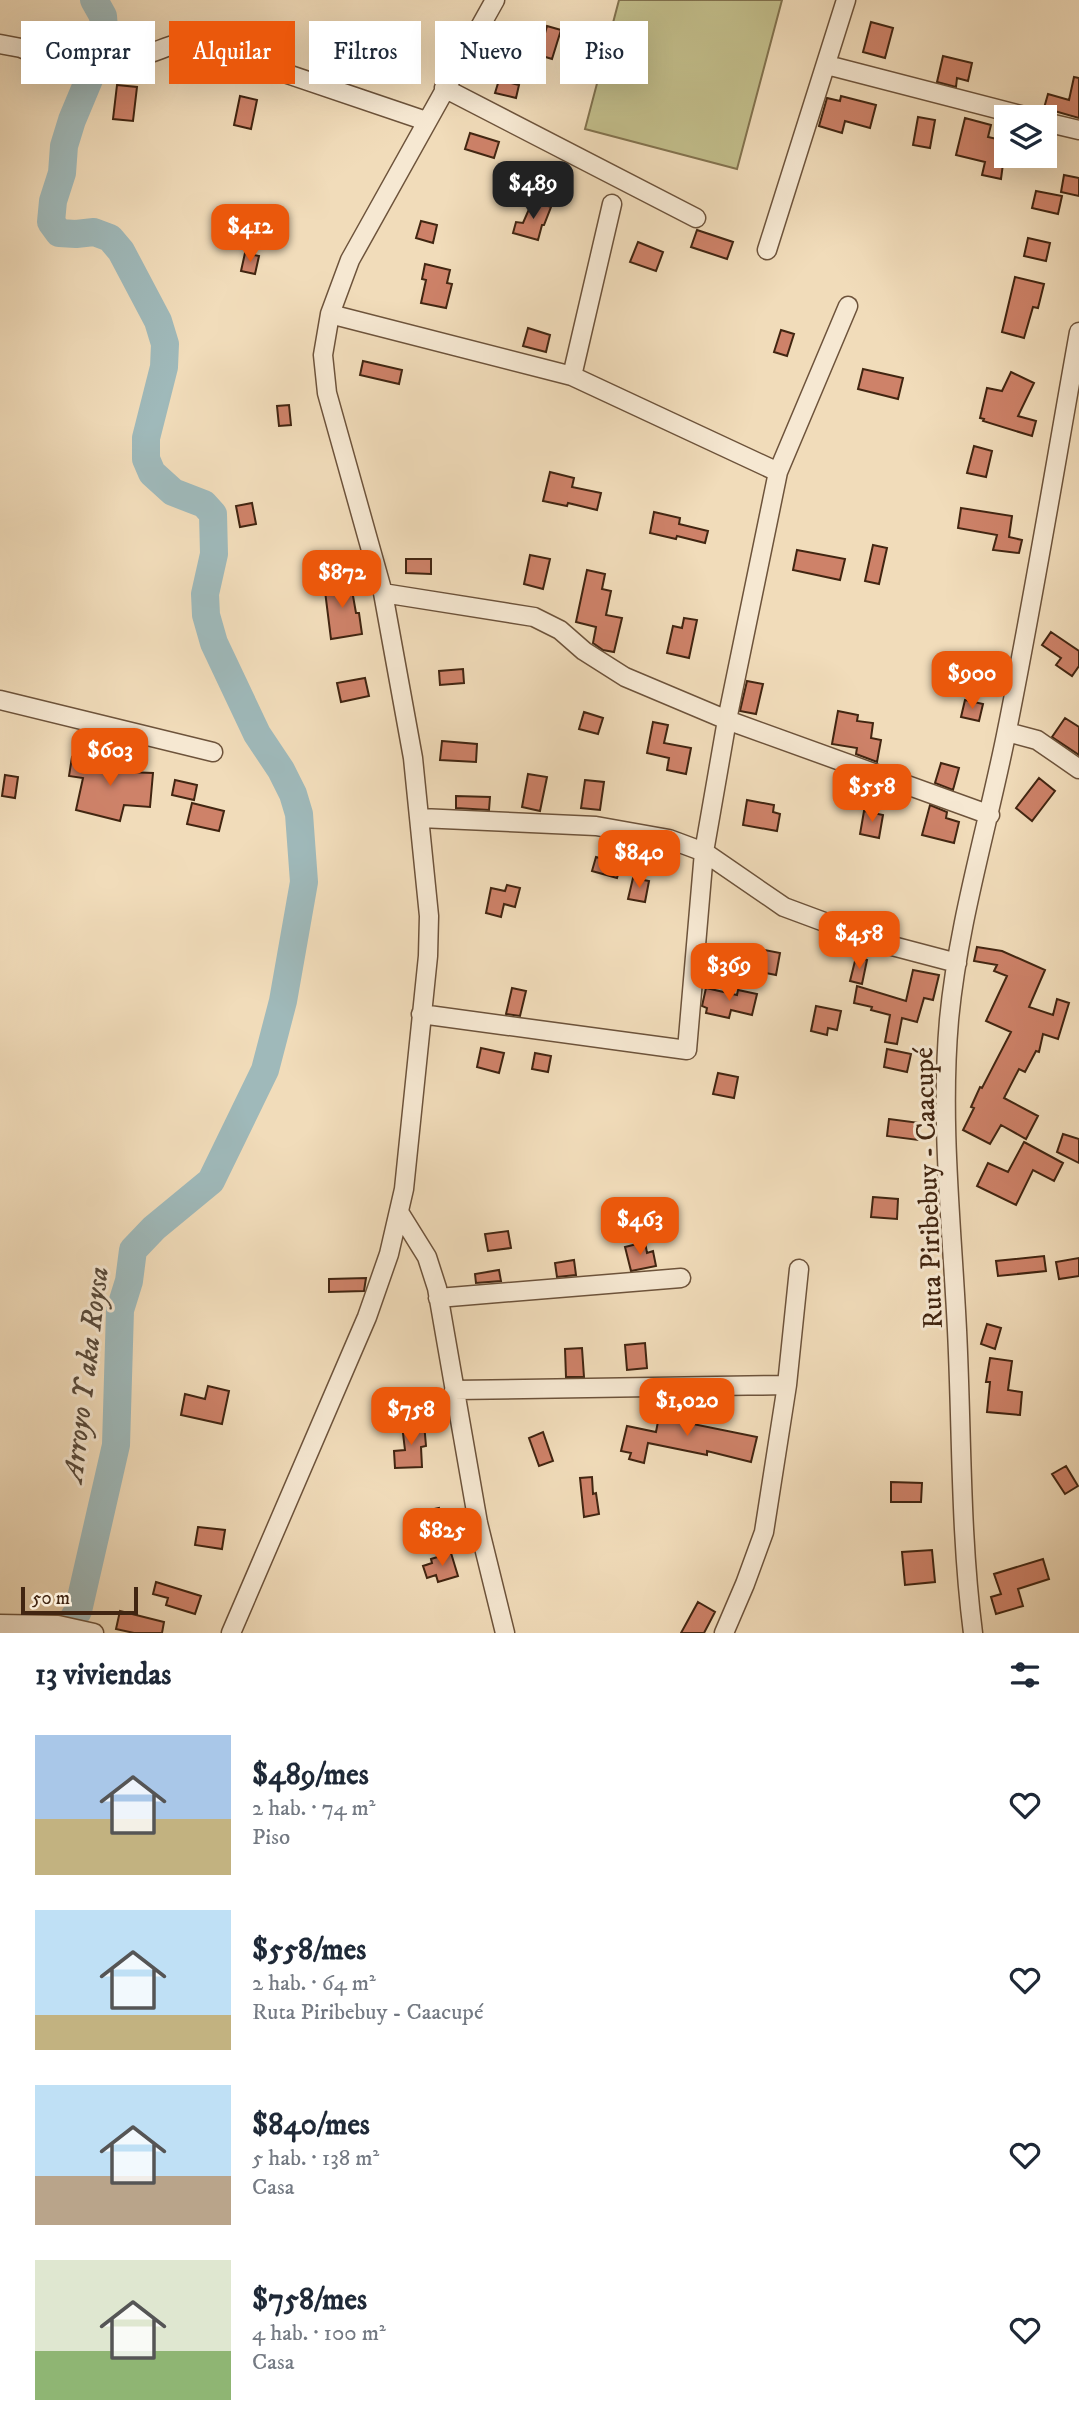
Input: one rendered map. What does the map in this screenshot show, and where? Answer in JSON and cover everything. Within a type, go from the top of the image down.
[{"type":"street","points":[[231,1633],[367,1317],[389,1254],[404,1189],[428,956],[429,916],[413,758],[383,593],[327,393],[323,355],[330,314],[350,260],[495,0]]},
{"type":"street","points":[[767,250],[846,0]]},
{"type":"street","points":[[0,44],[21,48],[50,60],[110,59],[152,54],[181,42],[193,42],[426,121]]},
{"type":"street","points":[[827,65],[994,108]]},
{"type":"street","points":[[444,88],[696,218]]},
{"type":"street","points":[[1057,125],[1079,131]]},
{"type":"street","points":[[572,376],[612,204]]},
{"type":"street","points":[[421,1014],[687,1050],[704,852],[727,720],[778,472],[848,306]]},
{"type":"street","points":[[330,314],[572,376],[778,472]]},
{"type":"street","name":"Ruta Piribebuy - Caacupé","points":[[973,1633],[967,1589],[945,1074],[957,962],[1007,732],[1079,332]]},
{"type":"street","points":[[383,593],[534,617],[561,630],[584,651],[625,677],[727,720],[989,815]]},
{"type":"street","points":[[0,700],[213,751]]},
{"type":"street","points":[[1007,732],[1037,740],[1079,769]]},
{"type":"street","points":[[420,818],[596,826],[668,839],[704,852],[784,906],[881,943],[957,962]]},
{"type":"street","points":[[399,1213],[427,1258],[438,1298],[478,1523],[505,1633]]},
{"type":"street","points":[[724,1633],[746,1584],[764,1532],[787,1385],[799,1269]]},
{"type":"street","points":[[438,1298],[681,1278]]},
{"type":"street","points":[[454,1390],[787,1385]]},
{"type":"street","points":[[0,1624],[58,1625],[90,1632]]},
{"type":"shaded area","points":[[619,0],[782,0],[737,169],[585,129],[597,84],[648,84],[648,21],[613,21]]},
{"type":"building","points":[[871,22],[893,28],[885,58],[863,52]]},
{"type":"building","points":[[547,26],[560,30],[552,59],[546,57]]},
{"type":"building","points":[[943,56],[972,63],[968,81],[957,78],[956,87],[937,82]]},
{"type":"building","points":[[1074,77],[1079,78],[1079,118],[1057,112],[1057,105],[1045,105],[1048,94],[1069,100]]},
{"type":"building","points":[[498,84],[519,85],[516,98],[495,93]]},
{"type":"building","points":[[117,85],[137,87],[133,121],[113,119]]},
{"type":"building","points":[[240,96],[257,100],[251,129],[234,125]]},
{"type":"building","points":[[841,96],[876,105],[870,128],[845,121],[842,133],[819,126],[827,98],[840,101]]},
{"type":"building","points":[[918,117],[935,120],[930,148],[913,145]]},
{"type":"building","points":[[965,118],[991,125],[988,137],[994,138],[994,168],[1002,168],[1001,179],[982,175],[985,162],[956,155]]},
{"type":"building","points":[[470,133],[499,142],[494,158],[465,149]]},
{"type":"building","points":[[1064,175],[1079,178],[1079,196],[1061,192]]},
{"type":"building","points":[[1036,191],[1062,196],[1058,214],[1032,208]]},
{"type":"building","points":[[533,200],[551,207],[538,240],[513,233],[516,222],[523,223]]},
{"type":"building","points":[[421,221],[437,225],[433,243],[416,238]]},
{"type":"building","points":[[697,230],[733,242],[727,259],[691,247]]},
{"type":"building","points":[[1028,238],[1050,243],[1046,261],[1024,256]]},
{"type":"building","points":[[638,242],[663,252],[656,271],[630,262]]},
{"type":"building","points":[[245,253],[259,256],[255,274],[241,271]]},
{"type":"building","points":[[425,264],[450,270],[447,283],[452,284],[446,308],[421,303],[426,280],[422,279]]},
{"type":"building","points":[[1015,277],[1044,284],[1038,308],[1033,307],[1024,338],[1002,332]]},
{"type":"building","points":[[528,328],[550,335],[546,352],[523,346]]},
{"type":"building","points":[[781,330],[794,334],[787,356],[774,352]]},
{"type":"building","points":[[363,361],[402,370],[399,384],[360,375]]},
{"type":"building","points":[[863,369],[903,378],[898,399],[858,389]]},
{"type":"building","points":[[1011,372],[1034,383],[1018,416],[1036,421],[1032,436],[980,418],[987,388],[1002,391]]},
{"type":"building","points":[[289,405],[291,425],[279,426],[277,406]]},
{"type":"building","points":[[974,446],[992,451],[986,477],[967,473]]},
{"type":"building","points":[[550,472],[574,478],[572,487],[601,493],[597,510],[568,503],[567,506],[543,501]]},
{"type":"building","points":[[252,503],[256,524],[240,527],[236,506]]},
{"type":"building","points":[[961,508],[1012,516],[1009,537],[1022,540],[1019,553],[993,550],[997,535],[958,528]]},
{"type":"building","points":[[654,512],[680,518],[679,524],[708,531],[705,543],[650,533]]},
{"type":"building","points":[[873,545],[887,548],[879,584],[865,581]]},
{"type":"building","points":[[797,550],[845,559],[840,580],[793,570]]},
{"type":"building","points":[[530,555],[550,559],[543,589],[524,584]]},
{"type":"building","points":[[406,559],[431,559],[431,574],[406,573]]},
{"type":"building","points":[[587,570],[605,574],[602,589],[611,591],[606,615],[622,618],[614,652],[603,650],[593,643],[596,627],[576,622]]},
{"type":"building","points":[[350,579],[362,634],[331,639],[324,583]]},
{"type":"building","points":[[684,618],[697,620],[689,658],[667,653],[673,626],[682,628]]},
{"type":"building","points":[[1051,632],[1079,651],[1079,666],[1072,676],[1056,665],[1061,658],[1042,645]]},
{"type":"building","points":[[463,669],[464,683],[440,685],[439,671]]},
{"type":"building","points":[[365,678],[369,696],[341,702],[337,683]]},
{"type":"building","points":[[747,681],[763,684],[756,714],[740,711]]},
{"type":"building","points":[[965,700],[983,704],[979,721],[961,717]]},
{"type":"building","points":[[838,711],[858,715],[857,721],[873,723],[871,738],[881,740],[877,762],[856,754],[857,748],[832,744]]},
{"type":"building","points":[[584,712],[603,718],[598,734],[579,729]]},
{"type":"building","points":[[1065,718],[1079,727],[1079,755],[1052,737]]},
{"type":"building","points":[[653,722],[668,725],[664,743],[691,748],[686,774],[667,770],[669,758],[647,753]]},
{"type":"building","points":[[442,741],[477,744],[476,762],[440,760]]},
{"type":"building","points":[[72,757],[128,768],[127,772],[153,773],[150,807],[124,805],[120,821],[76,810],[83,778],[69,776]]},
{"type":"building","points":[[941,763],[959,768],[953,790],[935,783]]},
{"type":"building","points":[[528,774],[547,777],[540,811],[522,807]]},
{"type":"building","points":[[5,775],[18,777],[15,798],[2,796]]},
{"type":"building","points":[[1039,778],[1055,791],[1032,821],[1016,808]]},
{"type":"building","points":[[175,780],[197,785],[194,800],[172,795]]},
{"type":"building","points":[[585,780],[604,782],[600,810],[581,808]]},
{"type":"building","points":[[456,796],[490,797],[489,810],[456,808]]},
{"type":"building","points":[[747,800],[774,805],[773,812],[780,814],[777,831],[743,825]]},
{"type":"building","points":[[192,803],[224,811],[219,831],[187,824]]},
{"type":"building","points":[[930,805],[947,812],[946,818],[959,822],[954,843],[922,835]]},
{"type":"building","points":[[864,811],[883,815],[879,838],[860,834]]},
{"type":"building","points":[[596,857],[621,864],[617,878],[592,871]]},
{"type":"building","points":[[633,878],[649,881],[645,902],[628,899]]},
{"type":"building","points":[[507,885],[520,888],[515,907],[504,904],[501,917],[486,913],[491,888],[505,891]]},
{"type":"building","points":[[977,947],[1002,951],[1045,970],[1029,1007],[1053,1015],[1057,999],[1069,1003],[1058,1039],[1043,1034],[1039,1052],[1036,1051],[1025,1072],[1019,1069],[1004,1098],[1038,1116],[1026,1139],[1001,1125],[990,1144],[963,1130],[974,1108],[971,1107],[980,1087],[982,1088],[1011,1032],[986,1021],[1007,976],[994,971],[997,965],[974,961]]},
{"type":"building","points":[[754,948],[780,953],[776,975],[750,970]]},
{"type":"building","points":[[856,957],[867,960],[862,984],[850,981]]},
{"type":"building","points":[[913,970],[939,975],[933,1000],[924,998],[917,1022],[902,1018],[897,1044],[885,1042],[890,1015],[854,1003],[857,986],[906,1001]]},
{"type":"building","points":[[512,988],[526,991],[520,1016],[506,1014]]},
{"type":"building","points":[[706,988],[737,995],[738,990],[757,994],[752,1015],[731,1010],[729,1018],[706,1013],[707,1008],[702,1006]]},
{"type":"building","points":[[816,1006],[841,1011],[837,1030],[828,1028],[827,1035],[811,1031]]},
{"type":"building","points":[[481,1048],[504,1053],[499,1073],[477,1067]]},
{"type":"building","points":[[887,1049],[911,1054],[907,1072],[884,1067]]},
{"type":"building","points":[[535,1053],[551,1056],[548,1072],[532,1069]]},
{"type":"building","points":[[718,1073],[738,1077],[734,1098],[713,1094]]},
{"type":"building","points":[[889,1119],[920,1123],[918,1140],[887,1136]]},
{"type":"building","points":[[1063,1134],[1079,1139],[1079,1163],[1057,1152]]},
{"type":"building","points":[[1024,1142],[1063,1163],[1054,1181],[1033,1170],[1016,1205],[977,1186],[988,1163],[1008,1172]]},
{"type":"building","points":[[873,1197],[898,1199],[897,1219],[871,1217]]},
{"type":"building","points":[[508,1231],[511,1248],[488,1251],[485,1234]]},
{"type":"building","points":[[645,1242],[647,1253],[653,1251],[656,1266],[631,1271],[625,1247]]},
{"type":"building","points":[[1044,1256],[1046,1271],[998,1276],[996,1261]]},
{"type":"building","points":[[1079,1258],[1079,1276],[1059,1279],[1056,1262]]},
{"type":"building","points":[[574,1260],[576,1275],[557,1277],[555,1263]]},
{"type":"building","points":[[499,1270],[501,1281],[476,1283],[475,1274]]},
{"type":"building","points":[[366,1278],[364,1291],[329,1292],[329,1279]]},
{"type":"building","points":[[987,1324],[1001,1328],[995,1349],[981,1344]]},
{"type":"building","points":[[645,1343],[647,1368],[627,1370],[625,1345]]},
{"type":"building","points":[[582,1348],[584,1377],[566,1377],[565,1349]]},
{"type":"building","points":[[990,1358],[1012,1361],[1008,1390],[1022,1392],[1020,1415],[987,1412],[990,1382],[986,1382]]},
{"type":"building","points":[[208,1386],[229,1391],[222,1424],[181,1415],[185,1394],[205,1399]]},
{"type":"building","points":[[661,1406],[685,1411],[683,1422],[757,1437],[751,1462],[707,1451],[707,1455],[648,1443],[644,1463],[629,1459],[631,1453],[621,1451],[627,1426],[656,1432]]},
{"type":"building","points":[[424,1423],[426,1446],[421,1447],[422,1467],[395,1468],[394,1451],[405,1450],[402,1425]]},
{"type":"building","points":[[543,1432],[553,1461],[539,1466],[529,1438]]},
{"type":"building","points":[[1066,1466],[1078,1486],[1065,1494],[1052,1474]]},
{"type":"building","points":[[592,1477],[593,1494],[596,1493],[599,1514],[584,1517],[580,1478]]},
{"type":"building","points":[[891,1482],[922,1483],[921,1502],[891,1502]]},
{"type":"building","points":[[439,1508],[445,1531],[430,1534],[425,1511]]},
{"type":"building","points":[[198,1527],[225,1530],[222,1549],[195,1545]]},
{"type":"building","points":[[932,1550],[935,1582],[905,1585],[902,1552]]},
{"type":"building","points":[[451,1553],[458,1576],[438,1582],[436,1575],[427,1578],[423,1566],[432,1563],[431,1559]]},
{"type":"building","points":[[1043,1559],[1049,1579],[1018,1589],[1023,1606],[996,1614],[991,1597],[1001,1594],[994,1574]]},
{"type":"building","points":[[156,1582],[201,1596],[195,1614],[166,1605],[168,1598],[153,1594]]},
{"type":"building","points":[[698,1602],[715,1612],[704,1633],[681,1633]]},
{"type":"building","points":[[120,1611],[164,1622],[162,1633],[134,1633],[116,1629]]},
{"type":"waterway","name":"Arroyo Y aka Roysa","points":[[64,1633],[78,1611],[116,1445],[120,1310],[129,1281],[133,1250],[154,1228],[211,1181],[265,1070],[283,1001],[304,882],[299,814],[293,794],[257,734],[214,643],[206,615],[205,594],[214,554],[213,514],[204,504],[173,492],[152,473],[146,459],[146,438],[164,367],[165,344],[158,321],[121,251],[110,238],[94,232],[59,233],[51,222],[53,201],[62,173],[64,146],[105,41],[103,16],[94,0]]}]
